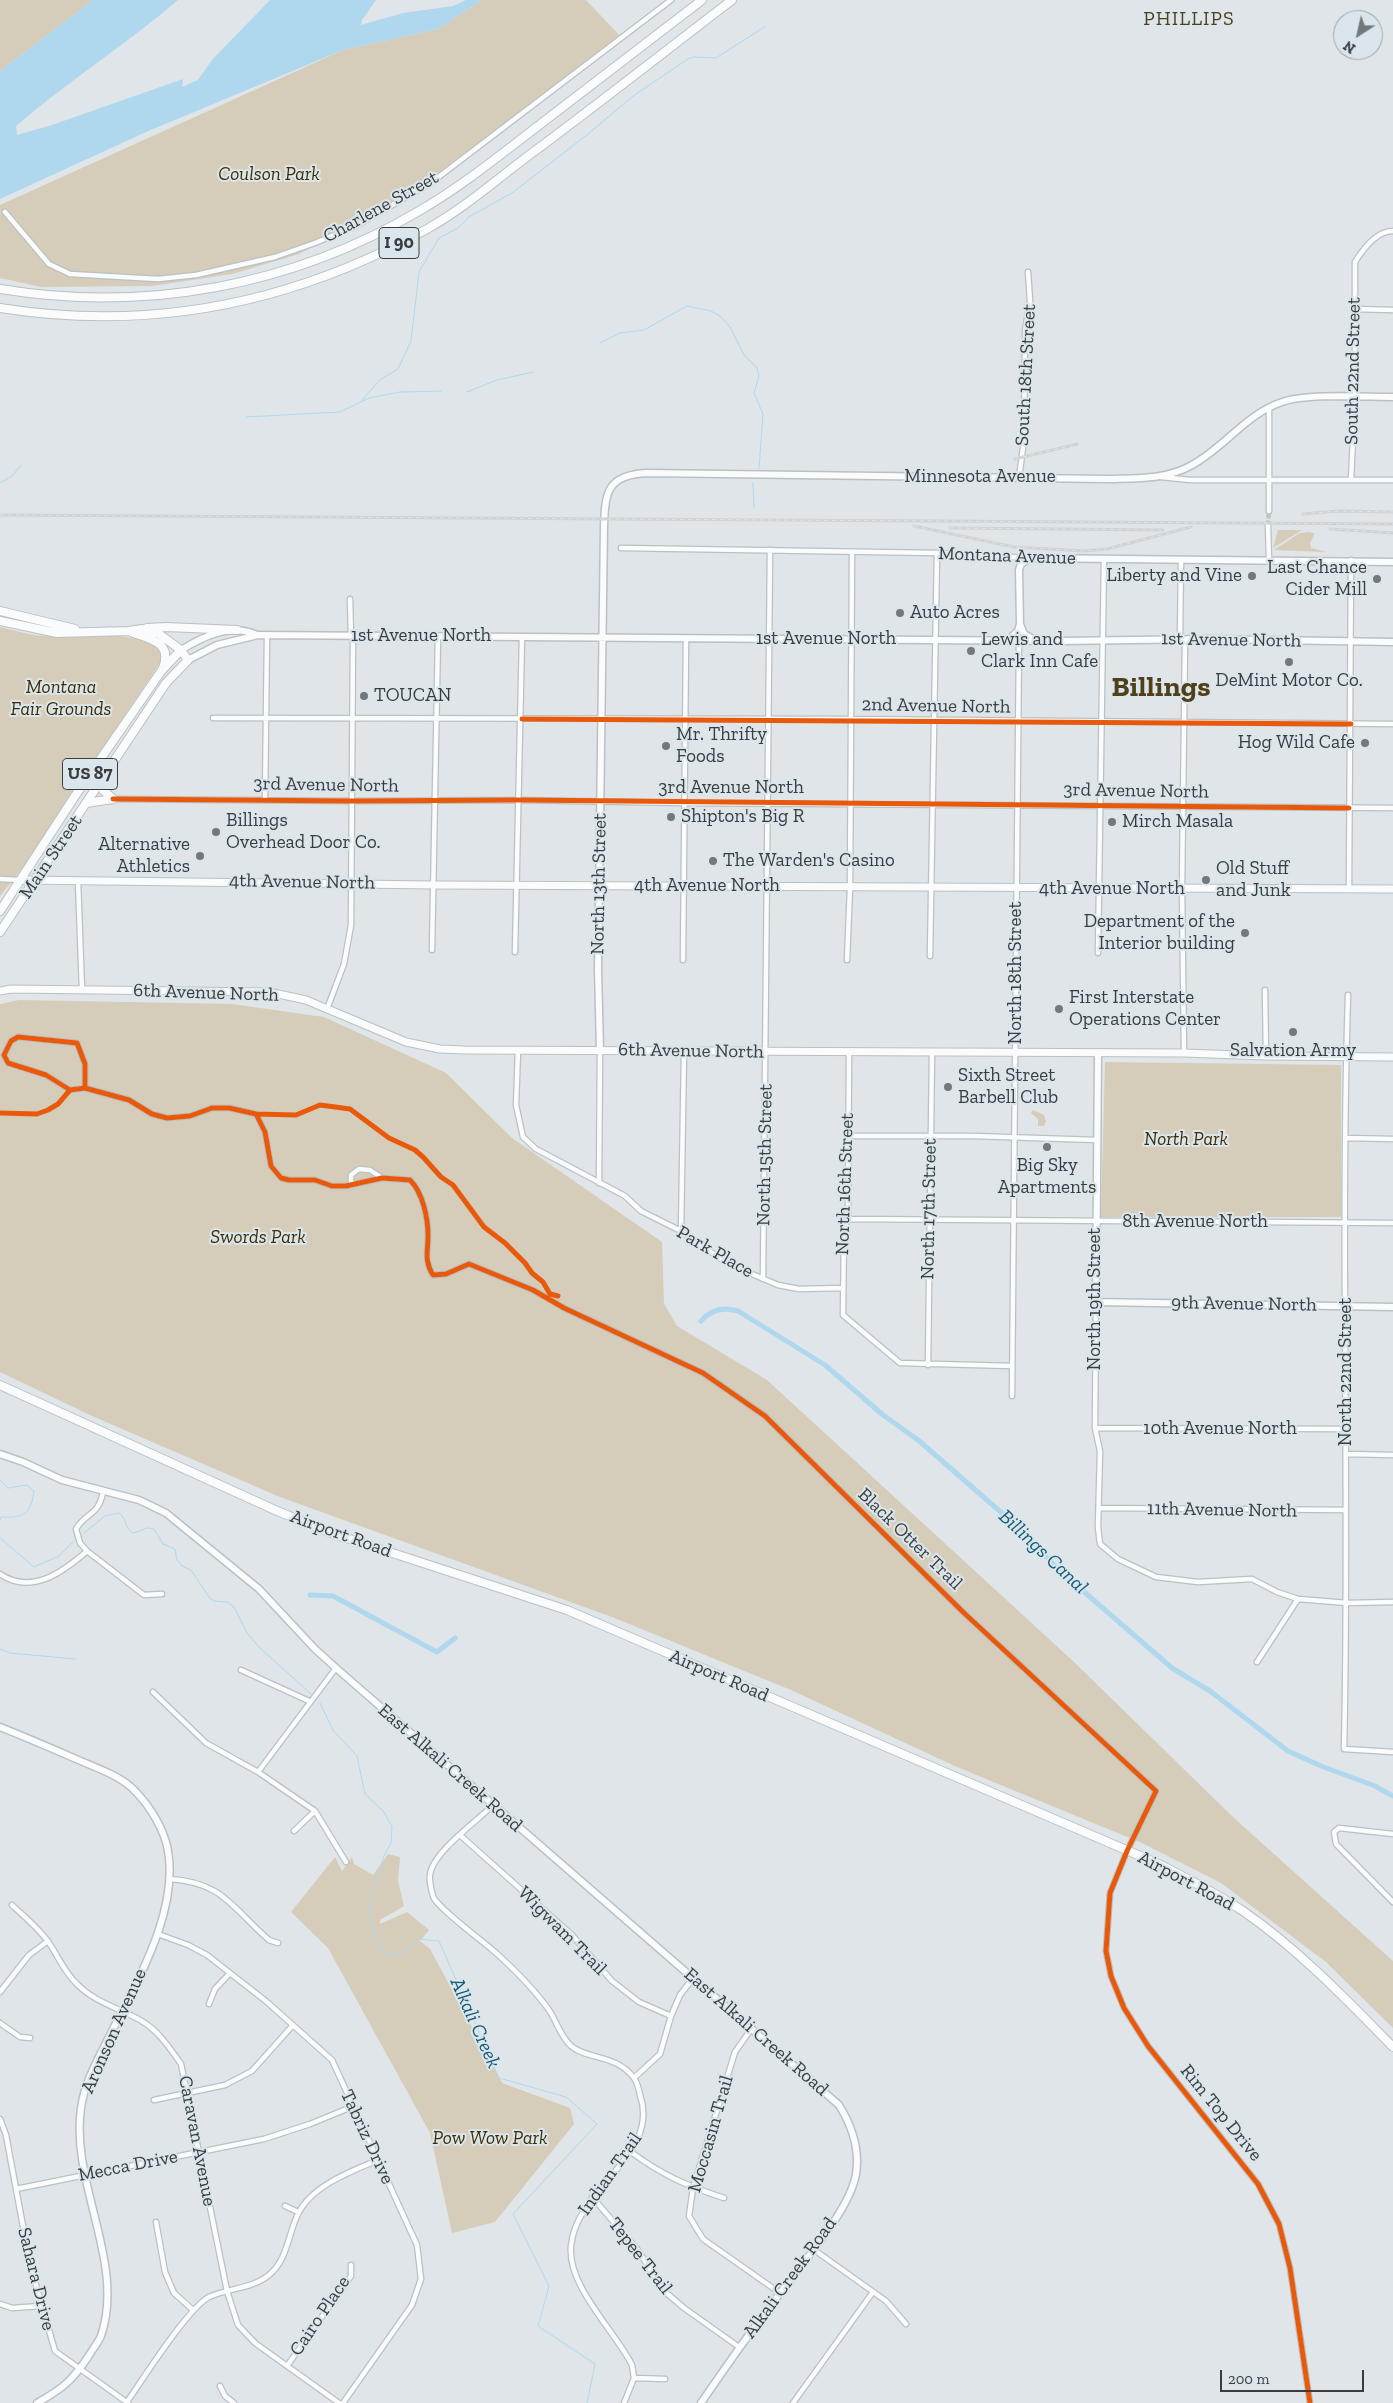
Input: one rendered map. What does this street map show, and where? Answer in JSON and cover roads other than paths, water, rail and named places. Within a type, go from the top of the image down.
[{"type":"highway","name":"I 90","points":[[0,289],[41,296],[103,299],[168,296],[232,285],[287,270],[356,244],[420,211],[472,175],[702,0]]},
{"type":"highway","name":"I 90","points":[[0,308],[38,314],[103,317],[169,314],[236,304],[300,286],[363,262],[429,228],[484,189],[732,0]]},
{"type":"highway","points":[[0,611],[58,626],[90,631]]},
{"type":"highway","points":[[0,621],[57,633],[129,631],[166,627],[237,630]]},
{"type":"highway","points":[[142,629],[159,634],[181,650],[188,660]]},
{"type":"highway","points":[[129,631],[153,640],[165,649],[166,661],[162,670]]},
{"type":"highway","name":"1st Avenue North","points":[[162,670],[181,650]]},
{"type":"highway","name":"Main Street","points":[[0,932],[166,683],[188,660]]},
{"type":"highway","name":"Main Street","points":[[0,911],[75,796],[162,670]]},
{"type":"highway","points":[[102,780],[103,790],[113,799]]},
{"type":"highway","points":[[86,803],[113,799]]},
{"type":"highway","name":"Airport Road","points":[[0,1386],[328,1532],[566,1610],[1159,1864],[1204,1887],[1244,1912],[1316,1971],[1393,2047]]},
{"type":"main road","name":"4th Avenue North","points":[[21,880],[850,888],[1393,889]]},
{"type":"main road","name":"6th Avenue North","points":[[0,990],[269,992],[286,994],[327,1008],[390,1036],[422,1046],[464,1050],[1184,1053],[1393,1057]]},
{"type":"street","name":"Charlene Street","points":[[5,212],[35,250],[50,264],[70,274],[158,279],[196,275],[274,257],[356,226],[432,182],[671,0]]},
{"type":"street","name":"South 22nd Street","points":[[1351,480],[1355,397],[1355,262],[1363,249],[1391,231]]},
{"type":"street","name":"South 18th Street","points":[[1019,478],[1024,440],[1025,331],[1030,302],[1028,272]]},
{"type":"street","points":[[1354,310],[1393,310]]},
{"type":"street","points":[[1159,477],[1194,464],[1245,422],[1268,408],[1290,399],[1393,397]]},
{"type":"street","points":[[1268,408],[1269,511]]},
{"type":"street","name":"Minnesota Avenue","points":[[604,526],[605,505],[610,488],[622,477],[635,474],[1019,478],[1159,477],[1190,480],[1393,480]]},
{"type":"street","name":"North 13th Street","points":[[599,1183],[600,802],[603,720],[604,526]]},
{"type":"street","points":[[1268,526],[1269,560]]},
{"type":"street","name":"Montana Avenue","points":[[621,548],[937,553],[1030,558],[1351,560],[1393,562]]},
{"type":"street","name":"North 15th Street","points":[[763,1279],[767,1052],[766,886],[770,550]]},
{"type":"street","points":[[848,960],[852,552]]},
{"type":"street","points":[[930,956],[936,721],[937,553]]},
{"type":"street","points":[[1008,640],[1018,631],[1020,624],[1019,570],[1017,564],[1009,557]]},
{"type":"street","points":[[1019,570],[1021,564],[1030,558]]},
{"type":"street","points":[[1098,953],[1104,558]]},
{"type":"street","points":[[1182,560],[1184,1053]]},
{"type":"street","points":[[1349,888],[1351,560]]},
{"type":"street","points":[[327,1008],[344,964],[351,925],[352,636],[350,599]]},
{"type":"street","points":[[1020,624],[1024,634],[1037,640]]},
{"type":"street","name":"1st Avenue North","points":[[181,650],[212,635],[237,630],[258,635],[352,636],[935,640],[1183,639],[1393,642]]},
{"type":"street","name":"1st Avenue North","points":[[188,660],[217,645],[258,635]]},
{"type":"street","points":[[265,799],[264,718],[267,635]]},
{"type":"street","points":[[432,950],[435,885],[438,636]]},
{"type":"street","points":[[515,952],[515,884],[522,719],[522,637]]},
{"type":"street","points":[[683,960],[686,638]]},
{"type":"street","name":"North 18th Street","points":[[1012,1396],[1013,1218],[1016,1139],[1016,889],[1019,640]]},
{"type":"street","name":"2nd Avenue North","points":[[212,718],[767,721],[851,719],[1100,723],[1393,724]]},
{"type":"street","name":"3rd Avenue North","points":[[113,799],[519,800],[684,803],[850,802],[1393,808]]},
{"type":"street","points":[[0,880],[21,880]]},
{"type":"street","points":[[78,881],[82,990]]},
{"type":"street","points":[[1265,990],[1266,1056]]},
{"type":"street","name":"North 22nd Street","points":[[1348,996],[1346,1056],[1345,1430],[1348,1603],[1344,1749],[1393,1752]]},
{"type":"street","points":[[85,1088],[85,1064],[77,1043],[18,1037],[11,1042],[4,1055],[8,1063],[46,1075],[70,1090],[85,1088],[129,1100],[152,1114],[167,1118],[190,1116],[212,1108],[229,1108],[256,1114],[265,1132],[271,1166],[281,1178],[289,1180],[315,1180],[332,1186],[351,1185],[382,1178]]},
{"type":"street","name":"Park Place","points":[[518,1050],[516,1105],[524,1137],[536,1149],[625,1196],[641,1211],[681,1231],[722,1260],[763,1279],[778,1285],[799,1289],[842,1288]]},
{"type":"street","points":[[681,1231],[684,1052]]},
{"type":"street","name":"North 16th Street","points":[[849,1053],[848,1219],[844,1228],[843,1316],[900,1363],[928,1365]]},
{"type":"street","name":"North 17th Street","points":[[928,1365],[932,1053]]},
{"type":"street","name":"North 19th Street","points":[[1098,1053],[1095,1222],[1095,1428],[1100,1451],[1098,1527],[1100,1544],[1118,1559],[1156,1577],[1198,1582],[1252,1579],[1277,1592],[1298,1599]]},
{"type":"street","points":[[847,1136],[1097,1140]]},
{"type":"street","points":[[1346,1138],[1393,1139]]},
{"type":"street","points":[[351,1185],[351,1175],[359,1169],[377,1173],[382,1178]]},
{"type":"street","name":"Black Otter Trail","points":[[382,1178],[410,1180],[418,1187],[427,1222],[426,1256],[433,1275],[446,1274],[469,1264],[534,1290],[564,1308],[703,1372],[765,1416],[963,1612],[1156,1791],[1127,1851]]},
{"type":"street","name":"8th Avenue North","points":[[848,1219],[1013,1218],[1095,1222],[1393,1223]]},
{"type":"street","name":"9th Avenue North","points":[[1096,1302],[1393,1307]]},
{"type":"street","points":[[928,1365],[1012,1366]]},
{"type":"street","name":"10th Avenue North","points":[[1095,1428],[1345,1430]]},
{"type":"street","name":"East Alkali Creek Road","points":[[0,1454],[23,1462],[62,1480],[139,1500],[172,1518],[259,1589],[315,1649],[492,1806],[694,1977],[839,2105],[850,2126],[856,2145]]},
{"type":"street","points":[[1346,1454],[1393,1455]]},
{"type":"street","points":[[103,1492],[100,1507],[80,1522],[76,1529],[80,1543],[86,1551],[144,1595],[162,1594]]},
{"type":"street","name":"11th Avenue North","points":[[1099,1508],[1346,1510]]},
{"type":"street","points":[[0,1574],[18,1583],[37,1583],[57,1573],[86,1551]]},
{"type":"street","points":[[1257,1662],[1298,1599],[1348,1603],[1393,1602]]},
{"type":"street","points":[[258,1772],[309,1701],[336,1668]]},
{"type":"street","points":[[241,1670],[309,1701]]},
{"type":"street","points":[[154,1692],[206,1743],[258,1772],[315,1811],[346,1862]]},
{"type":"street","name":"Aronson Avenue","points":[[0,1727],[100,1770],[130,1786],[148,1808],[161,1830],[169,1859],[170,1879],[166,1909],[158,1934],[89,2078],[81,2107],[78,2139],[105,2272],[108,2306],[101,2337],[80,2369],[62,2390],[37,2403]]},
{"type":"street","points":[[492,1806],[442,1850],[434,1861],[430,1875],[434,1899],[527,1982],[551,2012],[559,2031],[571,2046],[582,2052],[611,2059],[634,2078],[660,2054],[670,2016],[680,1995],[694,1977]]},
{"type":"street","points":[[294,1831],[315,1811]]},
{"type":"street","points":[[1393,1834],[1339,1828],[1334,1832],[1333,1838],[1336,1844],[1393,1902]]},
{"type":"street","name":"Wigwam Trail","points":[[460,1836],[572,1935],[612,1981],[639,2002],[670,2016]]},
{"type":"street","name":"Rim Top Drive","points":[[1127,1851],[1110,1893],[1106,1951],[1111,1976],[1124,2008],[1148,2046],[1258,2184],[1279,2224],[1290,2268],[1310,2403]]},
{"type":"street","points":[[170,1879],[193,1881],[214,1889],[268,1940],[278,1943]]},
{"type":"street","name":"Caravan Avenue","points":[[12,1905],[34,1924],[48,1941],[62,1966],[76,1984],[91,1996],[141,2020],[163,2039],[181,2064],[227,2292],[238,2325],[255,2343],[341,2403]]},
{"type":"street","name":"Tabriz Drive","points":[[158,1934],[188,1944],[208,1955],[293,2024],[332,2060],[417,2245],[421,2279],[412,2305],[341,2403]]},
{"type":"street","points":[[0,1992],[29,1955],[48,1941]]},
{"type":"street","points":[[209,2004],[212,1993],[230,1973]]},
{"type":"street","points":[[0,2023],[20,2036],[30,2038]]},
{"type":"street","points":[[154,2100],[225,2085],[252,2071],[293,2024]]},
{"type":"street","name":"Moccasin Trail","points":[[752,2028],[735,2052],[693,2188],[689,2216],[704,2239],[780,2293]]},
{"type":"street","name":"Indian Trail","points":[[634,2078],[644,2107],[643,2131],[631,2152],[592,2197],[578,2218],[570,2247],[575,2276],[627,2355],[632,2366],[634,2378]]},
{"type":"street","name":"Mecca Drive","points":[[16,2189],[264,2139],[310,2124],[354,2106]]},
{"type":"street","name":"Sahara Drive","points":[[0,2119],[6,2135],[40,2306],[55,2351],[128,2402]]},
{"type":"street","name":"Alkali Creek Road","points":[[701,2403],[739,2347],[843,2206],[856,2174],[856,2145]]},
{"type":"street","points":[[631,2152],[656,2171],[693,2188],[724,2198]]},
{"type":"street","points":[[128,2402],[193,2310],[208,2298],[253,2284],[269,2275],[282,2260],[298,2212],[320,2189],[340,2176],[378,2160]]},
{"type":"street","name":"Tepee Trail","points":[[592,2197],[638,2250],[663,2290],[684,2308],[739,2347]]},
{"type":"street","points":[[285,2206],[298,2212]]},
{"type":"street","points":[[156,2222],[165,2272],[174,2293],[193,2310]]},
{"type":"street","points":[[813,2249],[886,2301],[906,2324]]},
{"type":"street","name":"Cairo Place","points":[[287,2366],[351,2276],[351,2265]]},
{"type":"street","points":[[793,2403],[873,2292]]},
{"type":"street","points":[[0,2304],[12,2308],[40,2306]]},
{"type":"street","points":[[624,2403],[634,2378],[665,2379]]},
{"type":"street","points":[[220,2386],[225,2396],[234,2403]]},
{"type":"water","points":[[93,0],[178,0],[16,126],[17,135],[52,125],[183,79],[182,87],[198,80],[212,60],[270,0],[376,0],[362,20],[361,25],[403,13],[453,6],[466,0],[482,0],[438,29],[343,50],[146,132],[0,199],[0,71]]},
{"type":"waterway","points":[[362,400],[381,379],[398,369],[411,341],[419,272],[439,238],[458,228],[469,217],[512,193],[588,134],[633,96],[688,59],[694,57],[716,58],[766,26]]},
{"type":"waterway","points":[[600,343],[620,333],[644,330],[687,306],[711,311],[720,316],[730,327],[744,355],[757,368],[759,376],[754,393],[763,414],[759,469]]},
{"type":"waterway","points":[[467,392],[497,380],[533,372]]},
{"type":"waterway","points":[[246,417],[340,412],[369,398],[400,392],[441,391]]},
{"type":"waterway","points":[[0,483],[12,476],[21,465]]},
{"type":"waterway","points":[[753,483],[754,507]]},
{"type":"waterway","name":"Billings Canal","points":[[701,1321],[709,1314],[718,1310],[738,1311],[825,1365],[883,1415],[918,1440],[1018,1527],[1060,1571],[1172,1668],[1210,1691],[1288,1751],[1321,1766],[1375,1786],[1393,1796]]},
{"type":"waterway","name":"Alkali Creek","points":[[0,1480],[8,1488],[27,1485],[34,1491],[31,1505],[25,1513],[15,1517],[1,1517],[0,1520]]},
{"type":"waterway","name":"Alkali Creek","points":[[84,1533],[105,1516],[119,1513],[124,1518],[131,1532],[134,1533],[147,1528],[154,1529],[163,1544],[175,1549],[177,1560],[182,1566],[191,1570],[209,1597],[214,1601],[227,1602],[234,1607],[247,1633],[260,1648],[311,1694]]},
{"type":"waterway","name":"Alkali Creek","points":[[0,1538],[34,1567],[59,1556],[73,1542]]},
{"type":"waterway","name":"Billings Canal","points":[[310,1595],[333,1596],[437,1652],[455,1638]]},
{"type":"waterway","name":"Billings Canal","points":[[0,1649],[10,1653],[75,1659]]},
{"type":"waterway","name":"Alkali Creek","points":[[320,1703],[333,1730],[357,1756],[365,1794],[384,1812],[392,1827],[391,1843],[383,1858],[368,1912],[381,1952],[401,1955],[416,1939],[439,1941],[499,2078],[566,2097],[597,2124],[513,2214],[549,2286],[538,2326],[595,2364],[587,2403]]},
{"type":"tunnel","points":[[1268,525],[1269,511]]},
{"type":"railway","points":[[1015,459],[1077,444]]},
{"type":"railway","points":[[1303,514],[1338,511],[1393,512]]},
{"type":"railway","points":[[0,515],[1393,524]]},
{"type":"railway","points":[[914,526],[1014,547],[1084,551],[1107,549],[1191,527]]},
{"type":"railway","points":[[950,528],[1163,530]]},
{"type":"railway","points":[[1330,529],[1393,533]]},
{"type":"place","name":"Liberty and Vine","points":[[1252,576]]},
{"type":"place","name":"Last Chance Cider Mill","points":[[1377,579]]},
{"type":"place","name":"Auto Acres","points":[[900,613]]},
{"type":"place","name":"Lewis and Clark Inn Cafe","points":[[971,651]]},
{"type":"place","name":"DeMint Motor Co.","points":[[1289,662]]},
{"type":"place","name":"TOUCAN","points":[[364,696]]},
{"type":"place","name":"Hog Wild Cafe","points":[[1365,743]]},
{"type":"place","name":"Mr. Thrifty Foods","points":[[666,746]]},
{"type":"place","name":"Shipton's Big R","points":[[671,817]]},
{"type":"place","name":"Mirch Masala","points":[[1112,822]]},
{"type":"place","name":"Billings Overhead Door Co.","points":[[216,832]]},
{"type":"place","name":"Alternative Athletics","points":[[200,856]]},
{"type":"place","name":"The Warden's Casino","points":[[713,861]]},
{"type":"place","name":"Old Stuff and Junk","points":[[1206,880]]},
{"type":"place","name":"Department of the Interior building","points":[[1245,933]]},
{"type":"place","name":"First Interstate Operations Center","points":[[1059,1009]]},
{"type":"place","name":"Salvation Army","points":[[1293,1032]]},
{"type":"place","name":"Sixth Street Barbell Club","points":[[948,1087]]},
{"type":"place","name":"Big Sky Apartments","points":[[1047,1147]]},
{"type":"district","name":"PHILLIPS","points":[[1189,19]]},
{"type":"district","name":"Billings","points":[[1161,688]]},
{"type":"park label","name":"Coulson Park","points":[[269,175]]},
{"type":"park label","name":"Montana Fair Grounds","points":[[61,699]]},
{"type":"park label","name":"North Park","points":[[1186,1140]]},
{"type":"park label","name":"Swords Park","points":[[258,1238]]},
{"type":"park label","name":"Pow Wow Park","points":[[490,2139]]}]
